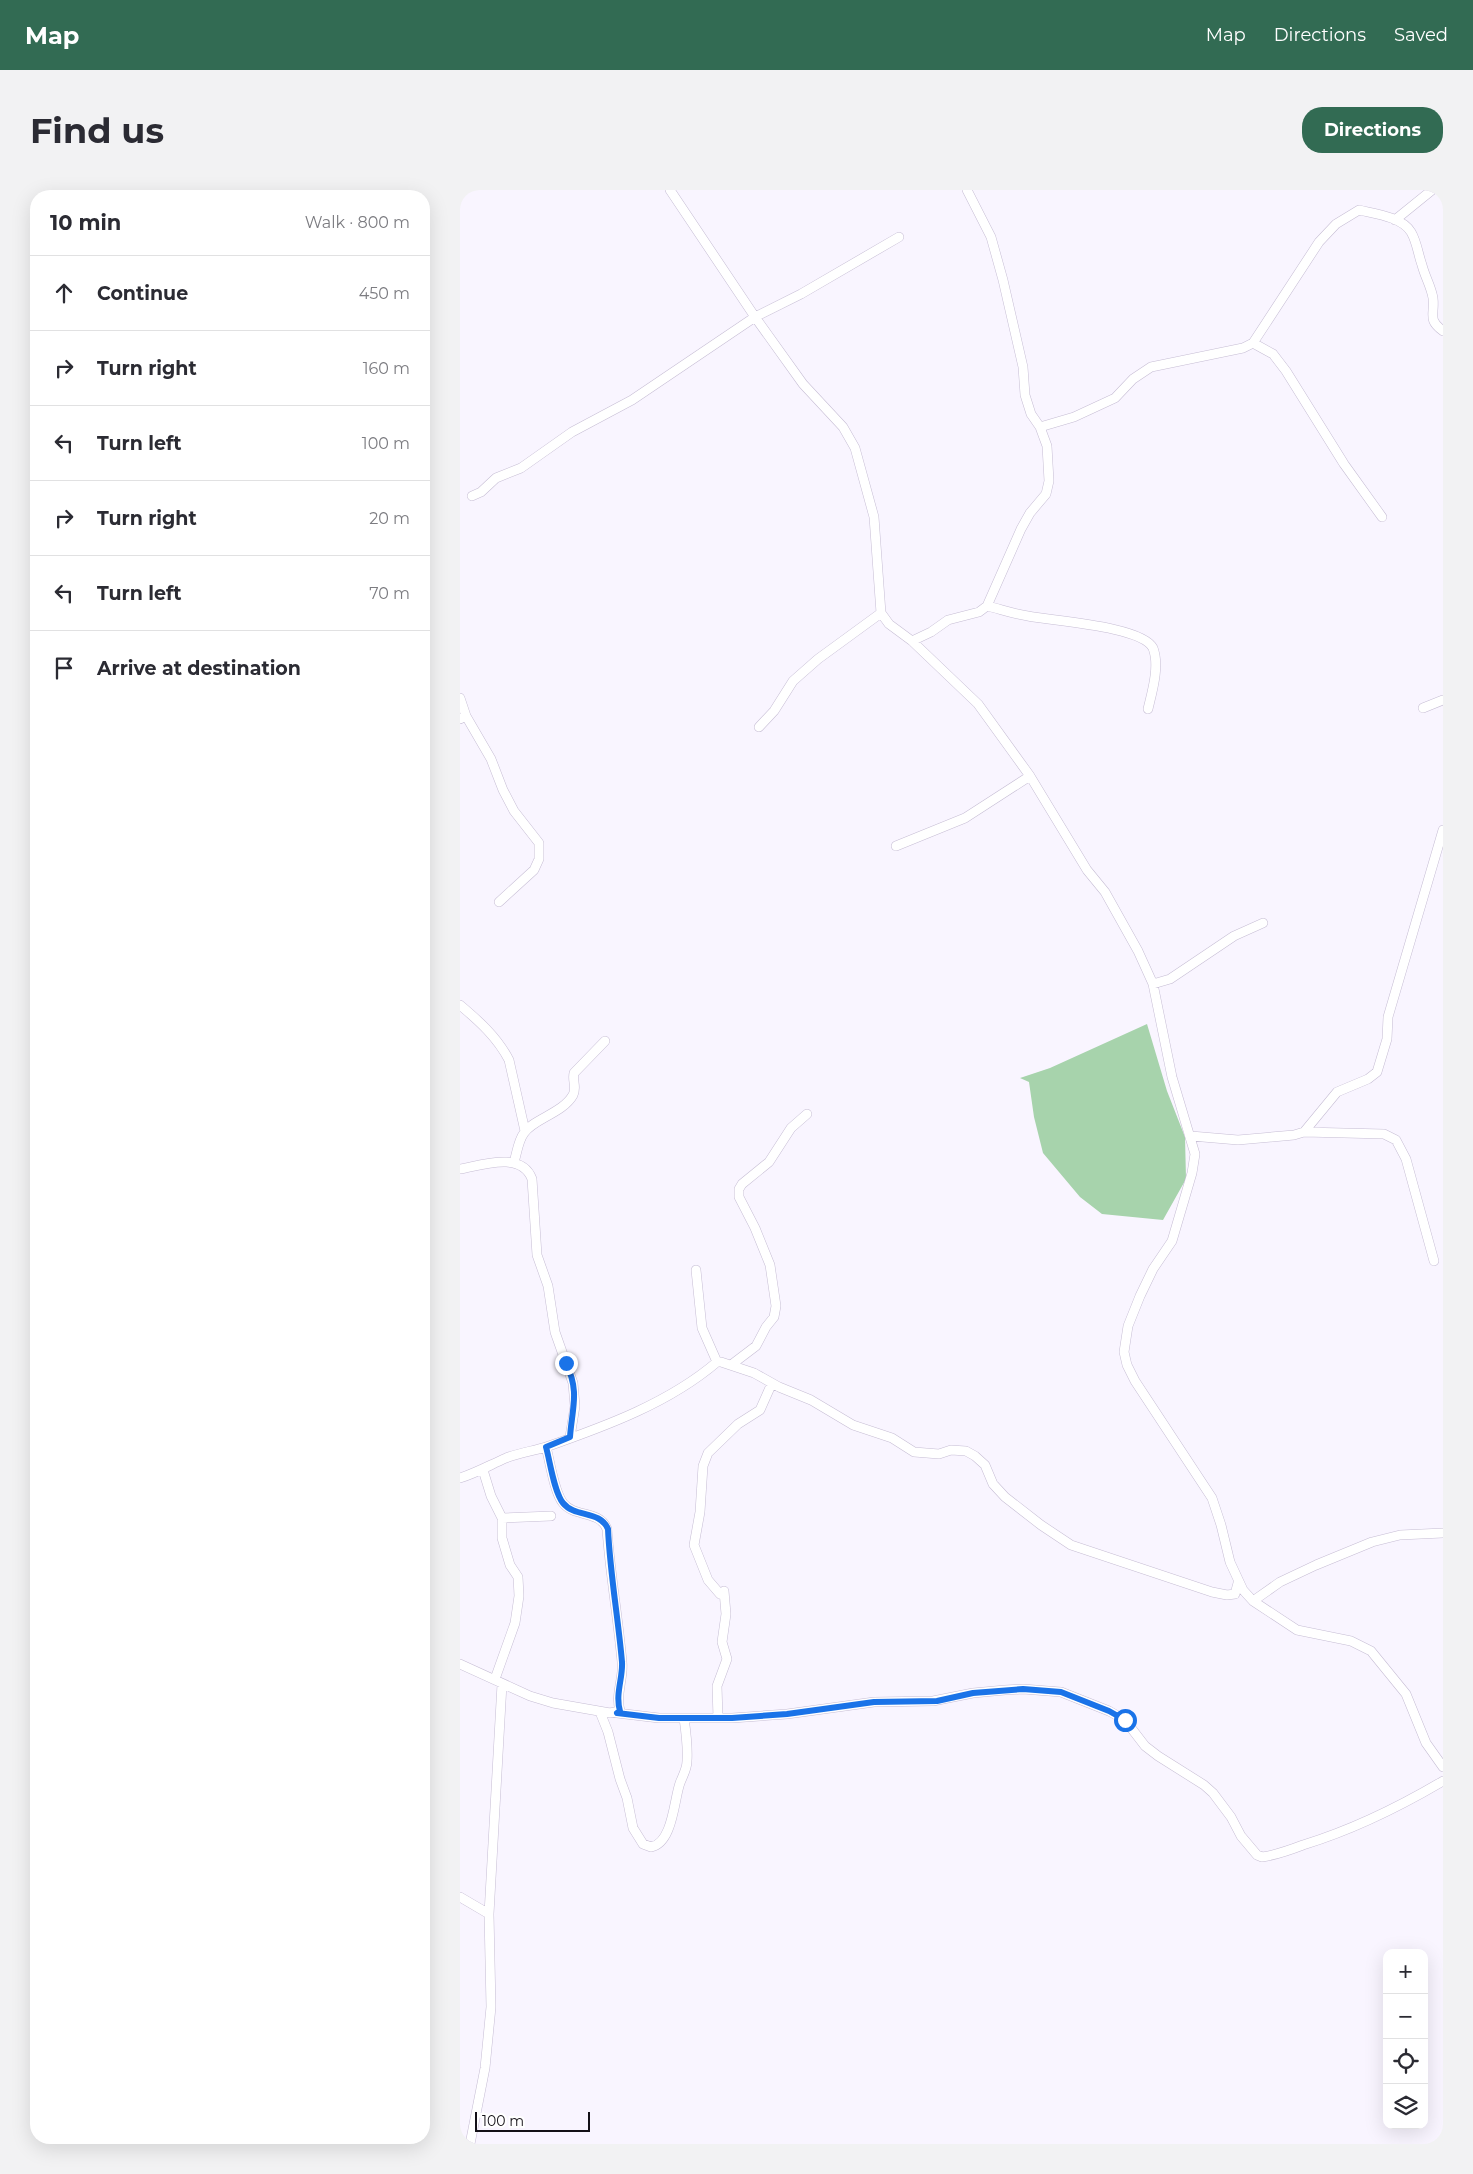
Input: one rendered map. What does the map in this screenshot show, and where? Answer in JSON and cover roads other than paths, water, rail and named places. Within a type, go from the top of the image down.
[{"type":"street","points":[[670,190],[755,317],[803,384],[843,427],[854,448],[874,516],[881,613],[889,624],[912,641],[978,704],[1030,776],[1086,870],[1105,892],[1138,951],[1153,984],[1172,1077],[1195,1154],[1175,1234],[1140,1296],[1128,1326],[1124,1352],[1127,1365],[1135,1381],[1212,1498],[1230,1562],[1238,1582],[1253,1601],[1296,1630],[1351,1641],[1371,1652],[1383,1664],[1406,1694],[1426,1743],[1443,1767]]},
{"type":"street","points":[[912,641],[931,632],[948,620],[979,612],[987,606],[999,574],[1021,529],[1030,513],[1046,494],[1049,481],[1047,446],[1040,427],[1031,414],[1025,395],[1018,340],[991,237],[967,190]]},
{"type":"street","points":[[1395,220],[1432,190]]},
{"type":"street","points":[[1040,427],[1074,416],[1115,398],[1133,379],[1151,367],[1243,348],[1252,343],[1319,242],[1336,224],[1359,210],[1395,220],[1405,225],[1412,234],[1425,275],[1432,288],[1433,307],[1431,316],[1435,325],[1443,331]]},
{"type":"street","points":[[472,496],[481,492],[496,478],[522,468],[572,432],[632,400],[755,317],[802,294],[900,236]]},
{"type":"street","points":[[1252,343],[1273,354],[1286,371],[1344,464],[1382,517]]},
{"type":"street","points":[[987,606],[1028,616],[1113,629],[1147,641],[1153,649],[1155,664],[1148,709]]},
{"type":"street","points":[[759,727],[774,711],[782,694],[792,681],[818,659],[881,613]]},
{"type":"street","points":[[460,698],[463,717],[491,759],[503,790],[514,811],[538,843],[539,859],[534,870],[499,902]]},
{"type":"street","points":[[1423,708],[1443,700]]},
{"type":"street","points":[[896,846],[965,818],[1030,776]]},
{"type":"street","points":[[1304,1132],[1337,1092],[1368,1079],[1377,1072],[1387,1039],[1388,1017],[1443,830]]},
{"type":"street","points":[[1153,984],[1170,979],[1234,936],[1263,924]]},
{"type":"street","points":[[460,1005],[486,1027],[505,1052],[508,1060],[525,1131],[514,1162]]},
{"type":"street","points":[[525,1131],[560,1108],[572,1096],[576,1086],[573,1078],[574,1072],[605,1040]]},
{"type":"street","points":[[731,1365],[756,1346],[766,1327],[774,1318],[776,1306],[770,1265],[755,1228],[739,1198],[739,1189],[746,1179],[769,1162],[791,1128],[807,1114]]},
{"type":"street","points":[[1191,1136],[1238,1140],[1294,1135],[1304,1132],[1384,1134],[1396,1140],[1406,1159],[1434,1262]]},
{"type":"street","points":[[460,1169],[493,1163],[514,1162],[522,1164],[532,1179],[537,1255],[548,1286],[555,1332],[572,1374],[575,1406],[570,1437]]},
{"type":"street","points":[[696,1270],[702,1328],[718,1362]]},
{"type":"street","points":[[460,1478],[483,1470],[506,1458],[546,1447],[608,1425],[672,1394],[718,1362],[754,1373],[811,1400],[853,1425],[892,1438],[914,1452],[939,1454],[951,1450],[966,1451],[985,1465],[993,1484],[1005,1497],[1041,1525],[1081,1549],[1212,1592],[1227,1595],[1235,1594],[1238,1582]]},
{"type":"street","points":[[718,1718],[717,1686],[726,1659],[722,1642],[726,1606],[724,1591],[720,1594],[708,1580],[694,1545],[700,1512],[703,1466],[708,1453],[738,1424],[760,1410],[772,1383]]},
{"type":"street","points":[[546,1447],[561,1501],[573,1511],[601,1518],[605,1521],[608,1529],[610,1572],[622,1668],[618,1696],[620,1711],[617,1713]]},
{"type":"street","points":[[470,2144],[484,2068],[491,2007],[489,1914],[498,1681],[515,1623],[519,1596],[518,1577],[510,1565],[502,1538],[502,1518],[491,1496],[483,1470]]},
{"type":"street","points":[[502,1518],[551,1516]]},
{"type":"street","points":[[1253,1601],[1287,1579],[1372,1542],[1400,1534],[1443,1533]]},
{"type":"street","points":[[460,1664],[553,1703],[600,1712],[645,1717],[718,1718],[787,1714],[874,1702],[933,1701],[973,1693],[1004,1690],[1023,1689],[1061,1692],[1109,1711],[1125,1720],[1152,1751],[1213,1793],[1231,1817],[1241,1836],[1257,1855],[1262,1856],[1297,1847],[1337,1833],[1381,1814],[1443,1781]]},
{"type":"street","points":[[600,1712],[608,1732],[620,1779],[628,1798],[633,1828],[643,1844],[651,1847],[658,1844],[672,1822],[678,1788],[686,1768],[684,1718]]},
{"type":"street","points":[[460,1897],[489,1914]]}]
